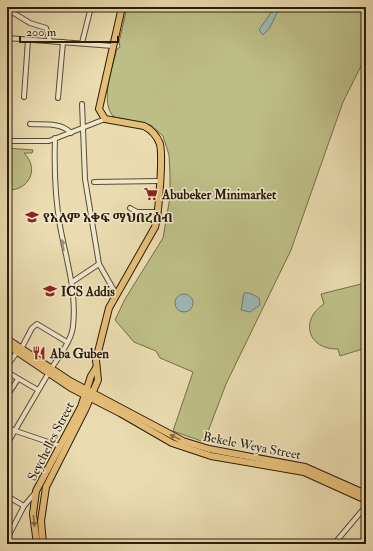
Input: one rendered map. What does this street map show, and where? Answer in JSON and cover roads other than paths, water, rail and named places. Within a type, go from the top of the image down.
[{"type":"main road","points":[[88,394],[98,380],[96,368],[105,319],[116,294],[155,227],[158,212],[160,150],[159,144],[153,132],[144,126],[105,119],[100,114],[99,103],[122,8]]},
{"type":"main road","points":[[7,339],[19,351]]},
{"type":"main road","points":[[7,345],[115,410],[172,443],[188,450],[211,456],[322,476],[366,494]]},
{"type":"main road","name":"Seychelles Street","points":[[37,544],[33,514],[36,491],[88,394]]},
{"type":"main road","name":"Seychelles Street","points":[[43,544],[41,521],[46,487],[88,394]]},
{"type":"main road","points":[[322,476],[366,500]]},
{"type":"street","points":[[82,43],[91,7]]},
{"type":"street","points":[[114,7],[122,8]]},
{"type":"street","points":[[7,8],[30,23],[46,28],[50,42]]},
{"type":"street","points":[[7,38],[113,46]]},
{"type":"street","points":[[24,97],[28,40]]},
{"type":"street","points":[[58,98],[63,42]]},
{"type":"street","points":[[82,104],[86,179],[99,264],[116,294]]},
{"type":"street","points":[[7,141],[41,142],[83,129],[105,119]]},
{"type":"street","points":[[30,124],[66,127],[71,133]]},
{"type":"street","points":[[7,444],[67,342],[73,327],[72,282],[68,272],[60,224],[54,170],[55,138]]},
{"type":"street","points":[[94,182],[159,181]]},
{"type":"street","points":[[130,208],[137,212],[158,212]]},
{"type":"street","points":[[72,282],[99,264]]},
{"type":"street","points":[[7,366],[19,351],[32,328],[37,324],[67,342]]},
{"type":"street","points":[[7,372],[38,390]]},
{"type":"street","points":[[7,396],[18,378]]},
{"type":"street","points":[[7,428],[14,432],[60,446]]},
{"type":"street","points":[[7,539],[24,506],[36,491]]},
{"type":"street","points":[[7,496],[24,506]]},
{"type":"street","points":[[334,544],[366,506]]},
{"type":"street","points":[[7,526],[12,528]]},
{"type":"water","points":[[277,8],[278,11],[269,29],[263,35],[259,30],[272,11]]},
{"type":"water","points":[[244,293],[250,293],[259,298],[260,305],[250,312],[241,310]]},
{"type":"water","points":[[184,294],[190,297],[193,303],[190,309],[184,312],[178,309],[175,303],[178,297]]},
{"type":"place","name":"Abubeker Minimarket","points":[[151,194]]},
{"type":"place","name":"የአለም አቀፍ ማህበረስብ","points":[[32,217]]},
{"type":"place","name":"ICS Addis","points":[[50,291]]},
{"type":"place","name":"Aba Guben","points":[[39,353]]}]
